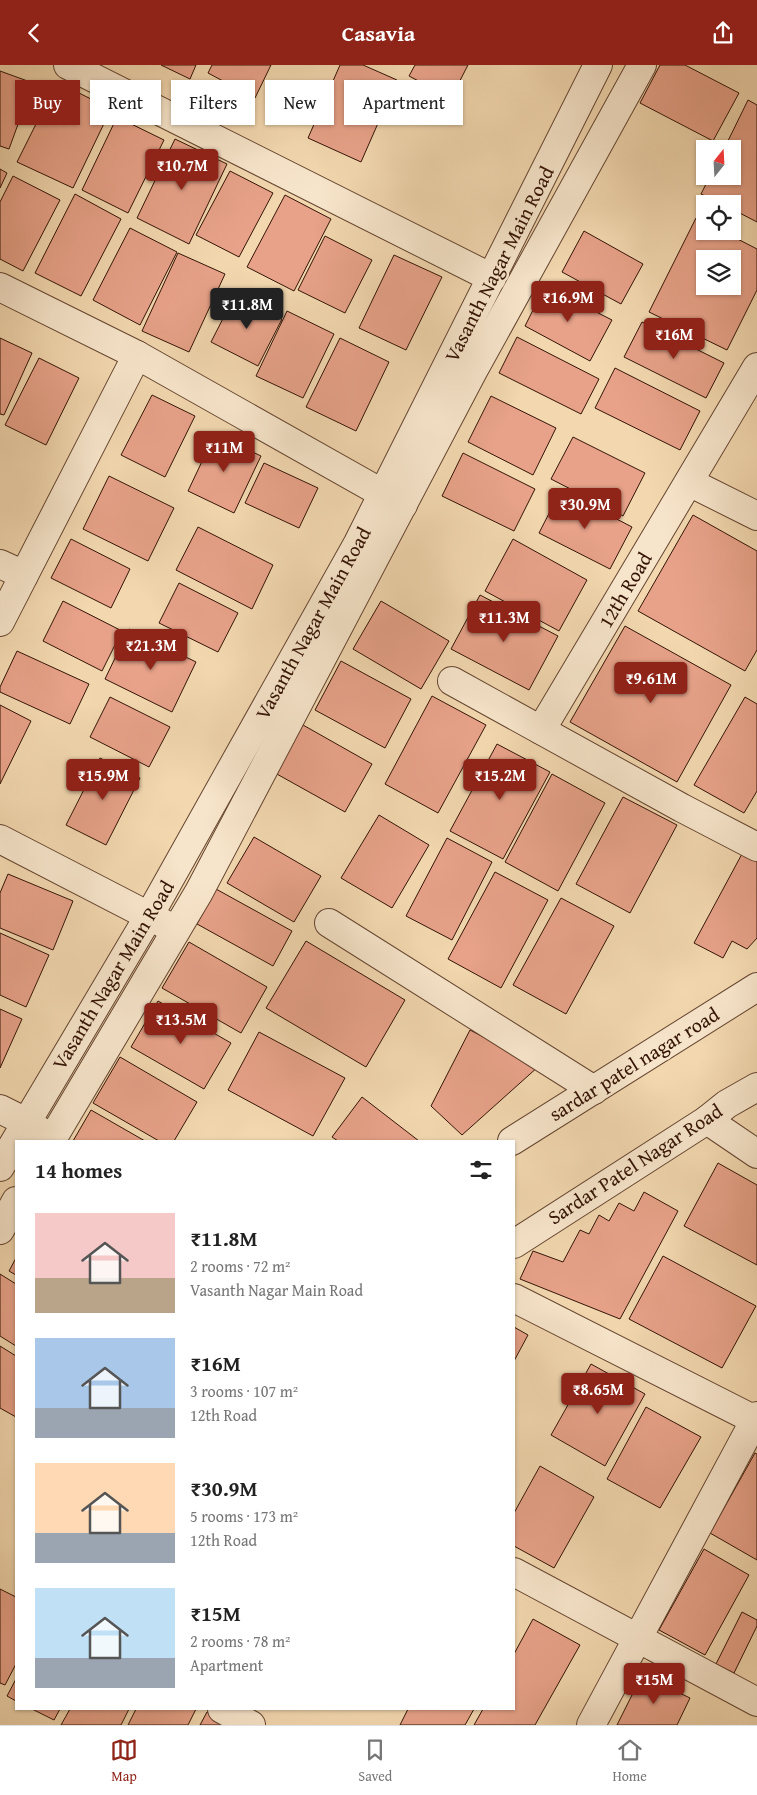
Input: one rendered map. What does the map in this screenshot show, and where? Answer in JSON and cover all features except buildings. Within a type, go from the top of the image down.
[{"type":"street","points":[[68,65],[492,278]]},
{"type":"street","name":"Vasanth Nagar Main Road","points":[[52,1140],[204,884],[393,499],[492,278],[598,65]]},
{"type":"street","name":"Vasanth Nagar Main Road","points":[[16,1140],[150,916],[358,543],[393,499],[473,371],[642,65]]},
{"type":"street","points":[[0,287],[137,355],[393,499]]},
{"type":"street","points":[[0,622],[137,355]]},
{"type":"street","name":"12th Road","points":[[542,730],[757,367]]},
{"type":"street","points":[[689,482],[757,516]]},
{"type":"street","points":[[0,564],[24,575]]},
{"type":"street","points":[[452,681],[757,847]]},
{"type":"street","points":[[0,839],[176,930]]},
{"type":"street","points":[[329,923],[594,1089]]},
{"type":"street","name":"sardar patel nagar road","points":[[514,1140],[757,987]]},
{"type":"street","name":"Sardar Patel Nagar Road","points":[[515,1243],[707,1120],[727,1104],[757,1087]]},
{"type":"street","points":[[0,1109],[26,1122],[52,1140]]},
{"type":"street","points":[[707,1120],[757,1154]]},
{"type":"street","name":"Vasanth Nagar Main Road","points":[[0,1167],[15,1141]]},
{"type":"street","points":[[0,1229],[15,1203]]},
{"type":"street","points":[[515,1298],[756,1419],[591,1725]]},
{"type":"street","points":[[515,1573],[757,1702]]},
{"type":"street","points":[[224,1710],[251,1725]]}]
